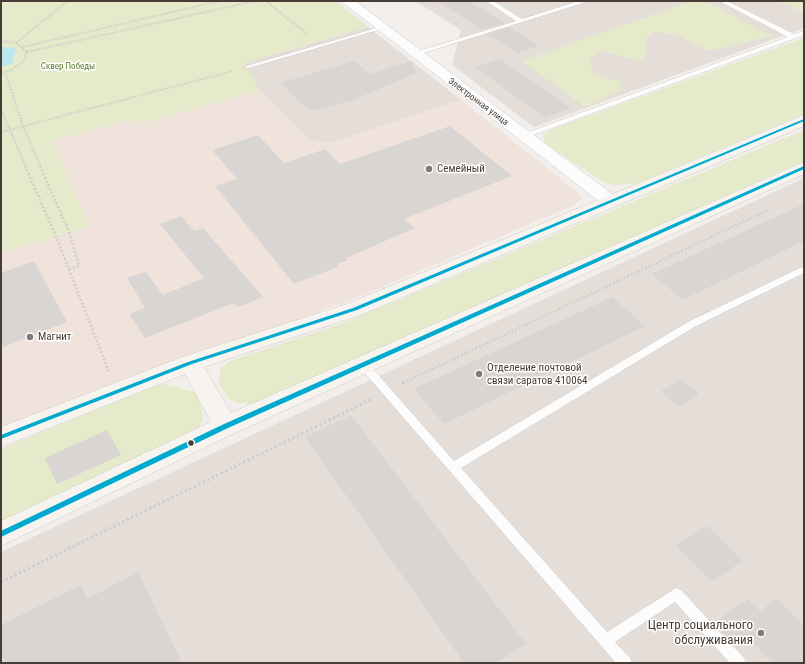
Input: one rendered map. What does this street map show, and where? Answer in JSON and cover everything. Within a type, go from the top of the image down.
[{"type":"street","name":"Электронная улица","points":[[347,1],[522,136],[610,201]]},
{"type":"street","points":[[1,437],[117,390],[355,309],[804,120]]},
{"type":"street","points":[[1,534],[226,426],[362,364],[804,168]]},
{"type":"street","points":[[190,364],[226,426]]},
{"type":"lane","points":[[489,1],[521,21]]},
{"type":"lane","points":[[566,1],[573,5]]},
{"type":"lane","points":[[415,54],[586,1]]},
{"type":"lane","points":[[722,1],[794,37]]},
{"type":"lane","points":[[247,67],[382,28]]},
{"type":"lane","points":[[522,136],[804,33]]},
{"type":"lane","points":[[453,467],[692,324],[804,269]]},
{"type":"lane","points":[[362,364],[626,663]]},
{"type":"lane","points":[[606,640],[676,594],[739,663]]},
{"type":"path","points":[[16,43],[68,1]]},
{"type":"path","points":[[23,46],[220,1]]},
{"type":"path","points":[[27,52],[255,1]]},
{"type":"path","points":[[266,1],[311,38]]},
{"type":"path","points":[[1,41],[16,43],[23,46],[27,52]]},
{"type":"path","points":[[1,73],[23,62],[27,52]]},
{"type":"path","points":[[1,132],[247,67]]},
{"type":"path","points":[[5,72],[23,126],[69,232],[79,266],[68,270]]},
{"type":"path","points":[[1,110],[8,130],[56,236],[68,270],[117,390]]},
{"type":"shaded area","points":[[415,1],[804,1],[804,28],[534,127],[452,65],[461,30]]},
{"type":"shaded area","points":[[368,27],[461,100],[332,143],[309,140],[260,91],[243,63]]},
{"type":"shaded area","points":[[260,91],[309,140],[332,143],[461,100],[577,192],[582,198],[574,205],[363,295],[1,429],[1,253],[89,226],[52,141],[132,119],[141,123]]},
{"type":"shaded area","points":[[804,178],[804,663],[1,663],[1,552]]},
{"type":"green space","name":"Сквер Победы","points":[[1,1],[336,1],[368,27],[243,63],[260,91],[141,123],[132,119],[52,141],[89,226],[1,253]]},
{"type":"green space","points":[[692,1],[704,1],[772,36],[707,51],[679,36],[655,31],[645,39],[647,50],[643,62],[602,51],[589,59],[593,73],[620,82],[621,91],[585,107],[522,61]]},
{"type":"green space","points":[[778,1],[804,1],[804,13]]},
{"type":"green space","points":[[804,38],[804,114],[638,183],[614,185],[603,182],[548,145],[544,140],[543,136],[548,131],[555,128]]},
{"type":"green space","points":[[804,130],[804,161],[256,404],[237,403],[229,399],[220,386],[219,378],[221,368],[230,361],[349,321]]},
{"type":"green space","points":[[165,384],[194,392],[200,399],[203,418],[199,427],[191,434],[1,524],[1,449],[152,387]]},
{"type":"water","points":[[1,47],[16,48],[12,64],[1,67]]},
{"type":"building","points":[[437,1],[469,1],[504,23],[482,30]]},
{"type":"building","points":[[510,27],[539,46],[517,53],[488,34]]},
{"type":"building","points":[[500,59],[571,108],[545,118],[475,67]]},
{"type":"building","points":[[354,61],[370,74],[412,61],[416,73],[354,100],[310,111],[280,83]]},
{"type":"building","points":[[450,126],[512,176],[404,219],[415,228],[346,258],[348,260],[337,264],[340,266],[294,284],[215,186],[237,179],[212,150],[258,135],[284,163],[325,149],[340,164]]},
{"type":"building","points":[[804,204],[804,241],[683,300],[652,274]]},
{"type":"building","points":[[181,216],[194,231],[203,228],[263,297],[238,307],[234,303],[145,338],[129,314],[145,308],[127,278],[146,272],[163,295],[204,278],[160,224]]},
{"type":"building","points":[[34,261],[67,322],[1,348],[1,273]]},
{"type":"building","points":[[612,297],[645,326],[444,424],[414,389]]},
{"type":"building","points":[[681,379],[699,394],[679,407],[661,391]]},
{"type":"building","points":[[351,415],[526,644],[496,663],[464,663],[305,437]]},
{"type":"building","points":[[107,430],[121,455],[57,484],[45,458]]},
{"type":"building","points":[[707,526],[743,561],[711,582],[676,545]]},
{"type":"building","points":[[138,572],[182,663],[5,663],[1,651],[1,625],[81,585],[87,599]]},
{"type":"building","name":"Центр социального обслуживания","points":[[748,599],[760,611],[777,599],[804,626],[804,663],[772,663],[749,639],[737,648],[714,623]]},
{"type":"transit line","points":[[1,437],[190,363],[355,309],[804,120]]},
{"type":"transit line","points":[[1,534],[226,426],[804,167]]},
{"type":"place","name":"Семейный","points":[[429,169]]},
{"type":"place","name":"Магнит","points":[[30,337]]},
{"type":"place","name":"Отделение почтовой связи саратов 410064","points":[[479,374]]},
{"type":"place","name":"Центр социального обслуживания","points":[[761,633]]}]
